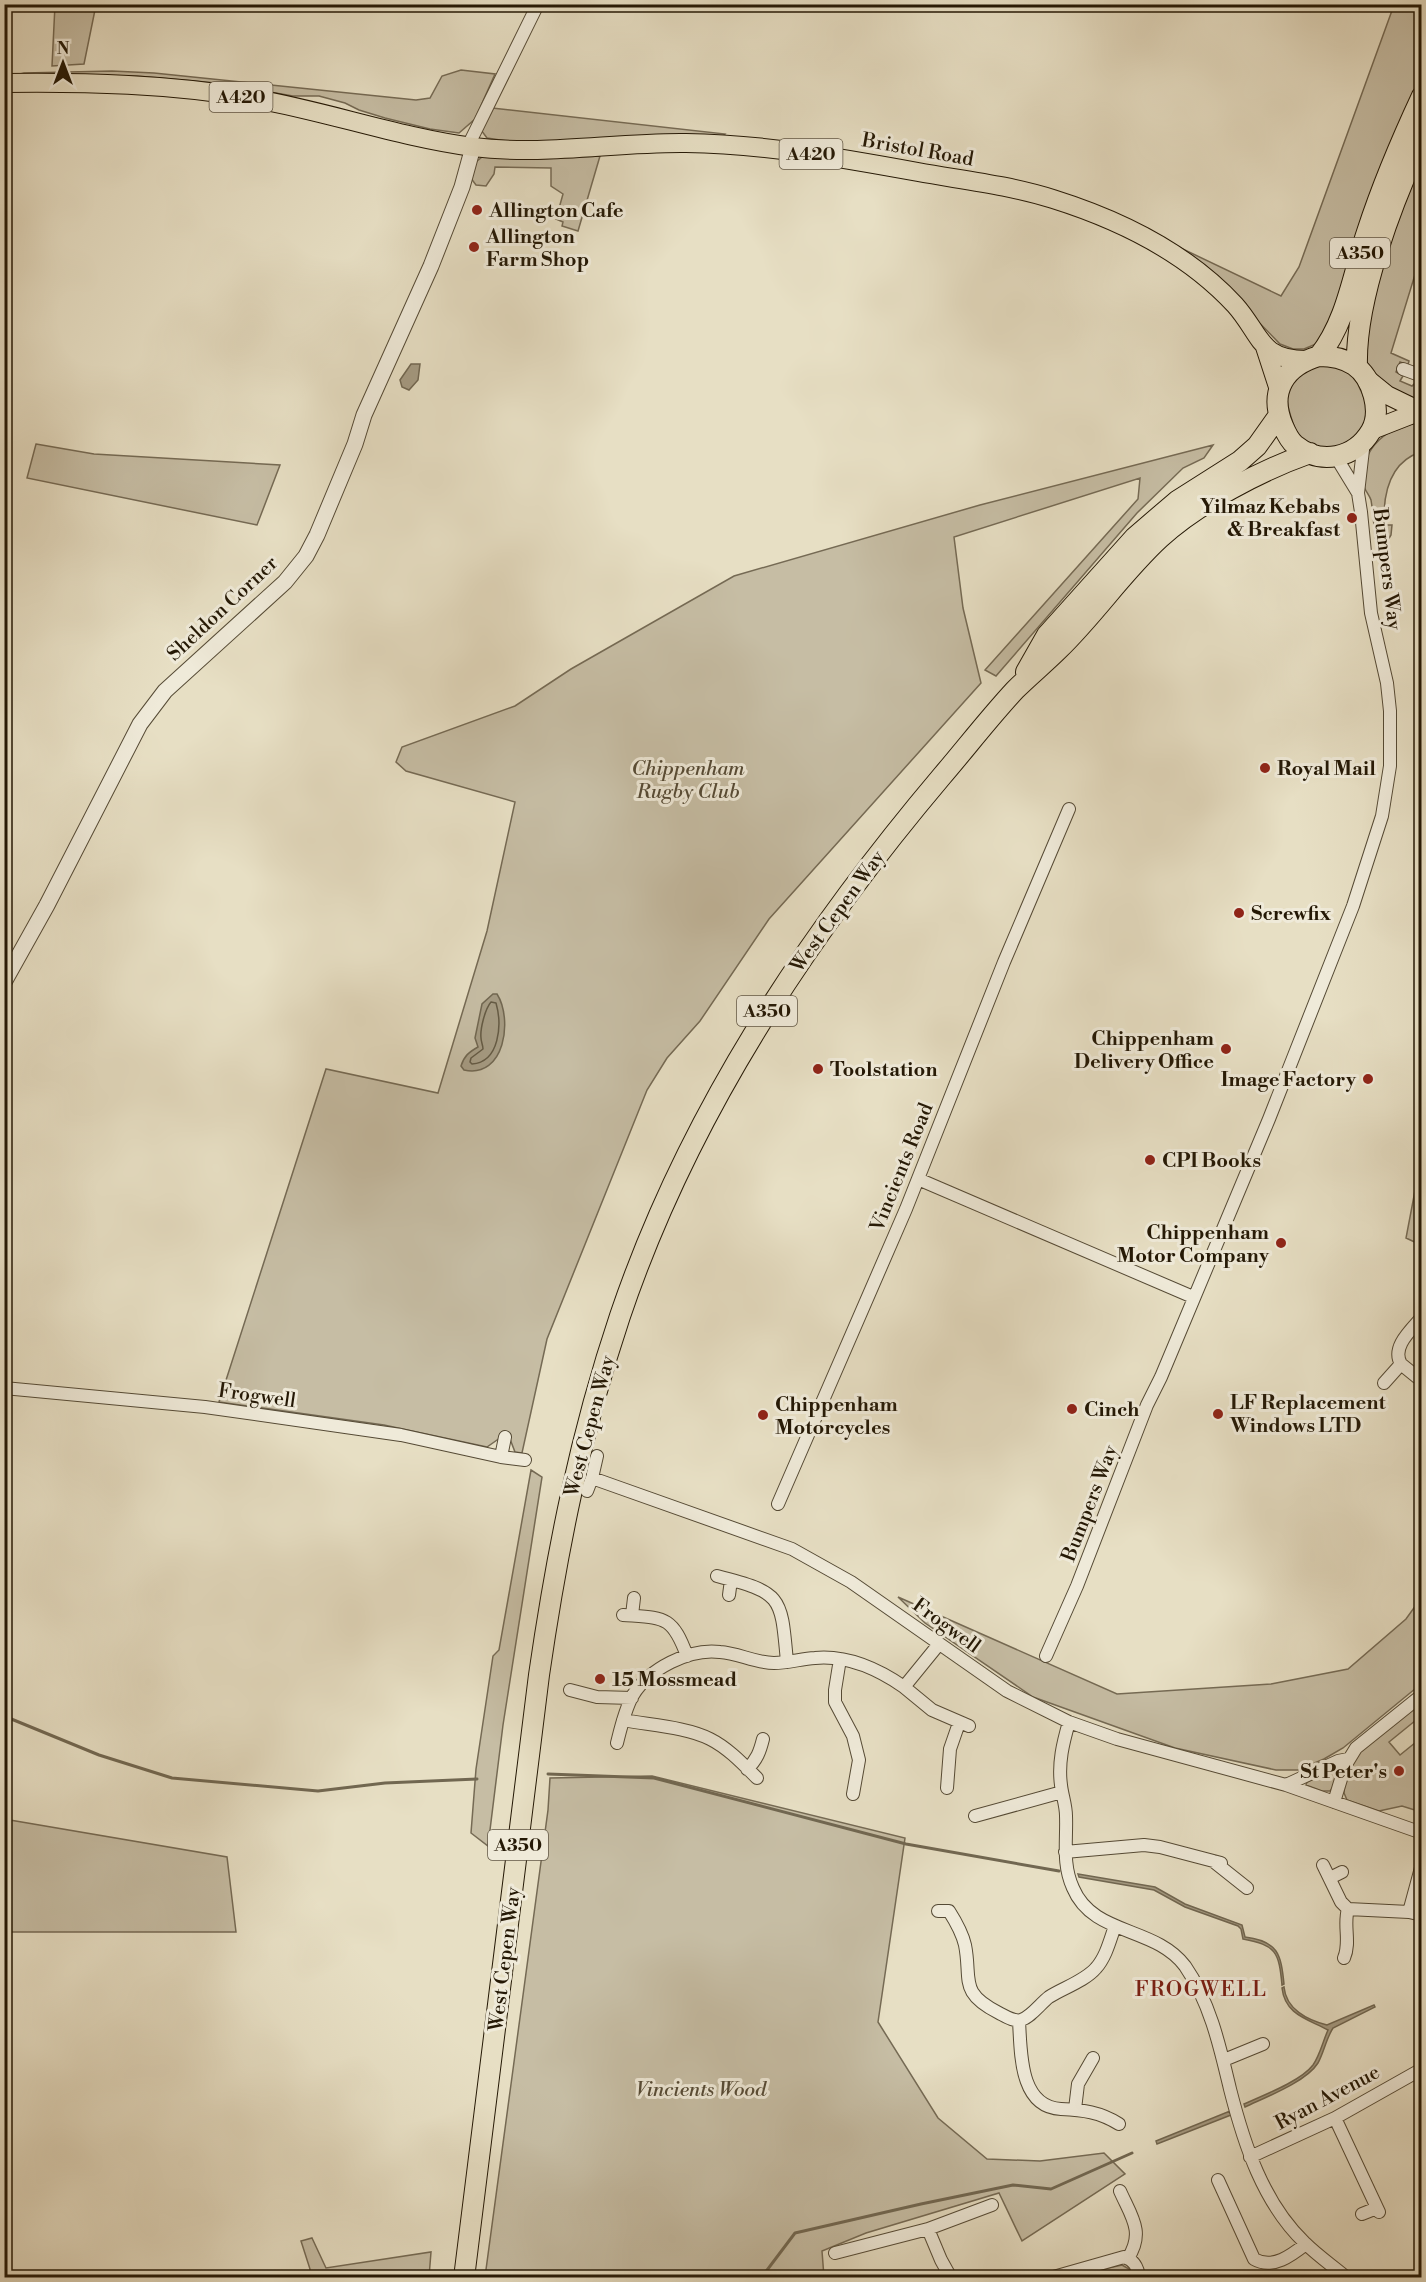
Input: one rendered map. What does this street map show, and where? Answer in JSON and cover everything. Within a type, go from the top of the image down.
[{"type":"highway","name":"A350","points":[[1279,390],[1289,372],[1312,358],[1338,325],[1374,210],[1397,149],[1422,96]]},
{"type":"highway","name":"A350","points":[[1368,435],[1376,417],[1376,405],[1373,393],[1361,372],[1357,337],[1370,281],[1392,209],[1422,138]]},
{"type":"highway","points":[[1312,358],[1332,356],[1361,372]]},
{"type":"highway","points":[[1279,390],[1279,416],[1288,436],[1295,445],[1310,453]]},
{"type":"highway","name":"West Cepen Way","points":[[1016,689],[1047,635],[1135,537],[1177,501],[1240,461],[1257,446],[1279,416]]},
{"type":"highway","points":[[1336,457],[1347,454],[1368,435]]},
{"type":"highway","name":"A350","points":[[1310,453],[1322,457],[1336,457]]},
{"type":"highway","name":"West Cepen Way","points":[[464,2277],[553,1579],[573,1477],[621,1313],[663,1206],[722,1086],[778,993],[831,915],[889,839],[1016,689],[1061,648],[1147,551],[1178,523],[1217,498],[1283,462],[1310,453]]},
{"type":"main road","name":"A420","points":[[4,83],[186,89],[253,98],[387,130],[470,146]]},
{"type":"main road","name":"Bristol Road","points":[[470,146],[527,150],[684,143],[739,145],[847,159],[1050,198],[1140,233],[1171,251],[1206,277],[1236,306],[1265,347],[1276,356],[1288,360],[1312,358]]},
{"type":"main road","name":"Bristol Road","points":[[1265,347],[1279,390]]},
{"type":"main road","points":[[1361,372],[1387,395],[1420,412]]},
{"type":"main road","points":[[1368,435],[1420,412]]},
{"type":"street","points":[[470,146],[538,4]]},
{"type":"street","name":"Sheldon Corner","points":[[4,982],[47,905],[140,724],[165,690],[285,582],[306,556],[317,535],[355,444],[364,415],[462,187],[470,146]]},
{"type":"street","name":"Bumpers Way","points":[[1046,1656],[1077,1586],[1148,1405],[1269,1119],[1353,906],[1382,816],[1390,766],[1390,711],[1387,680],[1371,613],[1358,493],[1368,435]]},
{"type":"street","name":"Bumpers Way","points":[[1336,457],[1358,493]]},
{"type":"street","name":"Vincients Road","points":[[778,1504],[918,1179],[1004,962],[1069,809]]},
{"type":"street","points":[[918,1179],[1193,1297]]},
{"type":"street","points":[[1417,1377],[1401,1364],[1398,1356],[1399,1347],[1422,1317]]},
{"type":"street","points":[[1384,1383],[1401,1364]]},
{"type":"street","name":"Frogwell","points":[[4,1388],[205,1407],[401,1435],[501,1457],[525,1460]]},
{"type":"street","points":[[501,1457],[505,1437]]},
{"type":"street","points":[[587,1491],[597,1456]]},
{"type":"street","name":"Frogwell","points":[[592,1478],[792,1549],[851,1582],[1007,1691],[1069,1722],[1128,1742],[1286,1785],[1422,1833]]},
{"type":"street","points":[[717,1576],[765,1590],[777,1603],[784,1624],[787,1662]]},
{"type":"street","points":[[729,1595],[731,1580]]},
{"type":"street","points":[[634,1598],[628,1615],[656,1617],[669,1623],[678,1633],[687,1656]]},
{"type":"street","points":[[904,1687],[939,1644]]},
{"type":"street","points":[[617,1743],[623,1720],[638,1688],[652,1676],[687,1656],[701,1652],[721,1652],[757,1661],[840,1659],[874,1670],[904,1687],[927,1706],[964,1724],[950,1749],[944,1780]]},
{"type":"street","points":[[840,1659],[835,1702],[856,1746],[859,1760],[853,1794]]},
{"type":"street","points":[[570,1690],[597,1697],[632,1698]]},
{"type":"street","points":[[1334,1802],[1348,1759],[1359,1745],[1422,1695]]},
{"type":"street","points":[[623,1720],[708,1738],[726,1749],[752,1773],[763,1738]]},
{"type":"street","points":[[1069,1722],[1061,1752],[1062,1792],[1066,1817],[1065,1852],[1068,1875],[1080,1902],[1093,1916],[1160,1944],[1179,1960],[1190,1974],[1224,2060],[1250,2157],[1272,2200],[1306,2244],[1347,2277]]},
{"type":"street","points":[[1286,1785],[1338,1761],[1348,1759]]},
{"type":"street","points":[[975,1816],[1062,1792]]},
{"type":"street","points":[[1065,1852],[1144,1845],[1217,1862],[1246,1888]]},
{"type":"street","points":[[1323,1865],[1341,1902],[1348,1909],[1415,1913],[1422,1864]]},
{"type":"street","points":[[1330,1878],[1342,1872]]},
{"type":"street","points":[[947,1908],[962,1935],[969,1986],[986,2006],[1019,2021]]},
{"type":"street","points":[[1344,1958],[1347,1950],[1345,1922],[1348,1909]]},
{"type":"street","points":[[1019,2021],[1050,1997],[1096,1975],[1116,1926]]},
{"type":"street","points":[[1019,2021],[1024,2068],[1037,2101],[1046,2106],[1075,2109],[1116,2118]]},
{"type":"street","points":[[1224,2060],[1255,2045]]},
{"type":"street","points":[[1075,2109],[1078,2084],[1091,2065]]},
{"type":"street","name":"Ryan Avenue","points":[[1250,2157],[1335,2118],[1422,2069]]},
{"type":"street","points":[[1335,2118],[1378,2210],[1362,2214]]},
{"type":"street","points":[[1223,2184],[1254,2259],[1263,2263],[1279,2261],[1306,2244]]},
{"type":"street","points":[[1120,2190],[1137,2229],[1136,2245],[1128,2258]]},
{"type":"street","points":[[835,2253],[928,2229],[992,2205]]},
{"type":"street","points":[[928,2229],[951,2277]]},
{"type":"street","points":[[1050,2277],[1114,2259],[1128,2258],[1136,2265],[1139,2277]]},
{"type":"green space","points":[[55,5],[96,5],[84,64],[52,66]]},
{"type":"green space","points":[[1394,5],[1421,5],[1421,79],[1415,90],[1339,307],[1316,344],[1304,349],[1293,349],[1280,344],[1241,304],[1164,240],[1281,296],[1299,267]]},
{"type":"green space","points":[[461,70],[495,74],[475,119],[459,133],[430,129],[385,118],[319,96],[293,96],[217,83],[137,76],[16,75],[112,71],[154,73],[416,100],[430,98],[442,76]]},
{"type":"green space","points":[[492,108],[725,134],[722,137],[519,143],[487,138],[481,130]]},
{"type":"green space","points":[[1421,153],[1421,255],[1391,353],[1409,361],[1408,365],[1400,362],[1396,372],[1403,376],[1400,381],[1412,386],[1418,380],[1421,381],[1421,405],[1391,393],[1366,363],[1367,306]]},
{"type":"green space","points":[[600,156],[578,231],[562,226],[563,222],[556,219],[563,194],[551,186],[551,168],[495,167],[494,174],[486,186],[476,185],[470,177],[476,162],[482,157],[538,159]]},
{"type":"green space","points":[[1325,363],[1351,373],[1362,393],[1367,410],[1364,425],[1356,437],[1344,446],[1330,449],[1316,448],[1303,440],[1294,426],[1287,400],[1297,375]]},
{"type":"green space","points":[[1421,423],[1421,452],[1402,464],[1390,481],[1385,503],[1384,525],[1392,525],[1391,535],[1388,540],[1380,541],[1375,538],[1371,500],[1363,483],[1367,459],[1379,440],[1388,433],[1398,428]]},
{"type":"green space","points":[[36,444],[94,454],[280,465],[257,525],[27,478]]},
{"type":"green space","name":"Chippenham Rugby Club","points":[[1213,445],[1204,458],[1183,468],[1137,513],[996,676],[985,670],[1138,499],[1140,478],[954,537],[963,608],[981,683],[769,919],[700,1021],[667,1058],[647,1090],[547,1339],[522,1453],[515,1452],[510,1439],[500,1438],[487,1447],[384,1425],[219,1402],[326,1069],[438,1093],[487,931],[515,802],[406,771],[396,762],[402,747],[515,706],[571,669],[734,576],[980,505]]},
{"type":"green space","points":[[1421,1159],[1421,1245],[1406,1238]]},
{"type":"green space","points":[[531,1470],[542,1477],[503,1725],[488,1846],[471,1833],[476,1769],[493,1656],[499,1650]]},
{"type":"green space","points":[[898,1597],[1117,1694],[1271,1684],[1348,1669],[1406,1619],[1421,1598],[1421,1684],[1343,1748],[1298,1770],[1276,1770],[1175,1748],[1033,1697],[925,1623]]},
{"type":"green space","points":[[1421,1701],[1421,1716],[1389,1742],[1400,1755],[1421,1738],[1421,1812],[1402,1806],[1379,1811],[1347,1800],[1344,1793],[1345,1782],[1354,1756]]},
{"type":"green space","points":[[1339,1767],[1334,1786],[1330,1791],[1322,1791],[1306,1785],[1307,1782]]},
{"type":"green space","name":"Vincients Wood","points":[[652,1776],[905,1838],[878,2022],[938,2118],[987,2159],[1040,2161],[1104,2153],[1125,2174],[1022,2241],[999,2193],[866,2233],[822,2251],[824,2277],[485,2277],[548,1810],[550,1778]]},
{"type":"green space","points":[[4,1819],[227,1857],[236,1932],[5,1932]]},
{"type":"green space","points":[[312,2238],[326,2268],[431,2252],[429,2277],[310,2277],[310,2269],[301,2241]]},
{"type":"green space","points":[[1122,2265],[1129,2269],[1132,2277],[1081,2277],[1081,2274]]},
{"type":"water","points":[[411,364],[420,364],[418,380],[409,390],[402,387],[400,380]]},
{"type":"water","points":[[493,994],[497,994],[502,1005],[504,1031],[502,1045],[497,1056],[489,1065],[478,1070],[464,1070],[461,1066],[464,1060],[478,1047],[475,1038],[482,1004]]},
{"type":"water","points":[[1078,1874],[1155,1887],[1185,1904],[1242,1925],[1245,1937],[1265,1942],[1276,1951],[1284,1984],[1282,1985],[1274,1952],[1263,1944],[1243,1939],[1238,1926],[1185,1907],[1154,1890],[1079,1877]]},
{"type":"water","points":[[1284,1987],[1293,2007],[1305,2017],[1327,2025],[1374,2005],[1375,2007],[1333,2028],[1318,2063],[1312,2070],[1285,2088],[1245,2107],[1244,2104],[1282,2087],[1307,2071],[1318,2057],[1328,2030],[1305,2019],[1293,2010],[1284,1997],[1282,1988]]},
{"type":"water","points":[[1230,2111],[1231,2115],[1157,2144],[1156,2141]]},
{"type":"waterway","points":[[4,1716],[99,1755],[172,1778],[318,1791],[385,1783],[477,1779]]},
{"type":"waterway","points":[[548,1774],[654,1778],[906,1844],[1059,1871]]},
{"type":"waterway","points":[[761,2278],[795,2233],[1013,2185],[1051,2189],[1132,2153]]},
{"type":"place","name":"Allington Cafe","points":[[477,210]]},
{"type":"place","name":"Allington Farm Shop","points":[[474,247]]},
{"type":"place","name":"Yilmaz Kebabs & Breakfast","points":[[1352,518]]},
{"type":"place","name":"Royal Mail","points":[[1265,768]]},
{"type":"place","name":"Screwfix","points":[[1239,913]]},
{"type":"place","name":"Chippenham Delivery Office","points":[[1226,1049]]},
{"type":"place","name":"Toolstation","points":[[818,1069]]},
{"type":"place","name":"Image Factory","points":[[1368,1079]]},
{"type":"place","name":"CPI Books","points":[[1150,1160]]},
{"type":"place","name":"Chippenham Motor Company","points":[[1281,1243]]},
{"type":"place","name":"Cinch","points":[[1072,1409]]},
{"type":"place","name":"LF Replacement Windows LTD","points":[[1218,1414]]},
{"type":"place","name":"Chippenham Motorcycles","points":[[763,1415]]},
{"type":"place","name":"15 Mossmead","points":[[600,1679]]},
{"type":"place","name":"St Peter's","points":[[1399,1771]]},
{"type":"district","name":"FROGWELL","points":[[1201,1989]]}]
